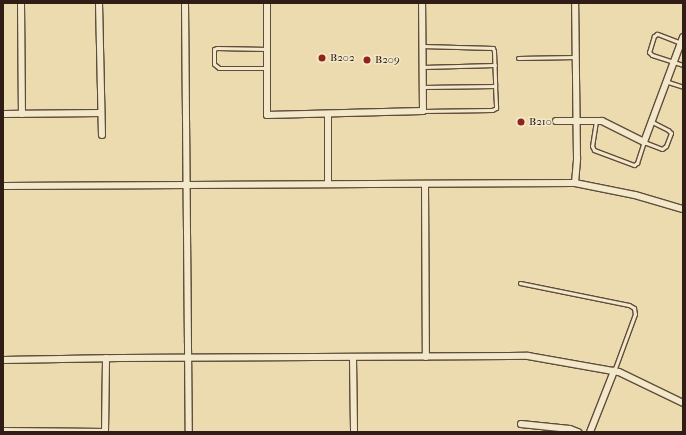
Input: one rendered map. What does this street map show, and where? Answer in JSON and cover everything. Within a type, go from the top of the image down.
[{"type":"street","points":[[21,3],[22,114]]},
{"type":"street","points":[[98,3],[102,135]]},
{"type":"street","points":[[185,3],[189,432]]},
{"type":"street","points":[[267,3],[267,114],[328,114],[424,111],[422,3]]},
{"type":"street","points":[[575,3],[578,158],[575,183]]},
{"type":"street","points":[[556,121],[602,121],[644,142],[668,82],[682,41]]},
{"type":"street","points":[[3,114],[101,113]]},
{"type":"street","points":[[328,114],[328,184]]},
{"type":"street","points":[[3,186],[575,183],[635,195],[683,209]]},
{"type":"street","points":[[425,184],[426,357]]},
{"type":"street","points":[[3,360],[106,358],[188,359],[528,356],[620,372],[683,403]]},
{"type":"street","points":[[3,431],[104,432],[106,358]]},
{"type":"street","points":[[353,358],[354,432]]},
{"type":"street","points":[[590,432],[614,371]]},
{"type":"street","points":[[521,424],[570,429],[578,432]]},
{"type":"lane","points":[[682,41],[657,34],[654,36],[649,52],[683,65]]},
{"type":"lane","points":[[422,46],[488,47],[494,51],[495,65],[496,108],[492,110],[424,111]]},
{"type":"lane","points":[[267,49],[214,49],[214,64],[219,68],[267,68]]},
{"type":"lane","points":[[518,58],[576,57]]},
{"type":"lane","points":[[423,68],[495,65]]},
{"type":"lane","points":[[668,82],[683,87]]},
{"type":"lane","points":[[423,87],[495,86]]},
{"type":"lane","points":[[596,121],[592,146],[594,150],[634,165],[637,163],[644,142],[662,149],[666,146],[671,133],[652,122]]},
{"type":"lane","points":[[520,283],[630,305],[634,308],[635,314],[614,371]]},
{"type":"place","name":"B202","points":[[322,58]]},
{"type":"place","name":"B209","points":[[367,60]]},
{"type":"place","name":"B210","points":[[521,122]]}]
